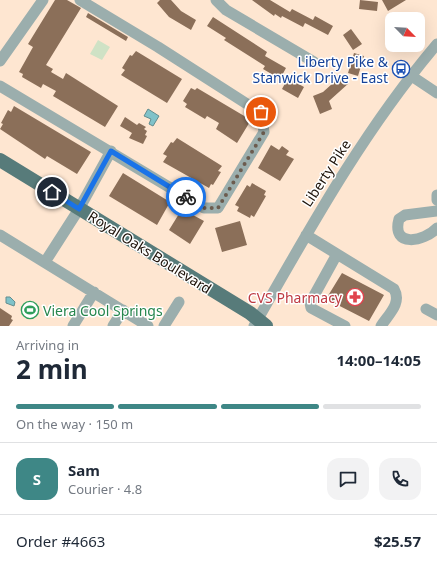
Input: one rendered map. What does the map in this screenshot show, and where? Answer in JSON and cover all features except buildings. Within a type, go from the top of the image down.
[{"type":"main road","name":"Royal Oaks Boulevard","points":[[0,160],[259,324],[273,326]]},
{"type":"street","points":[[0,60],[42,0]]},
{"type":"street","points":[[0,86],[204,208],[218,208],[264,132],[261,112],[80,0]]},
{"type":"street","points":[[216,0],[226,10],[314,62]]},
{"type":"street","name":"Liberty Pike","points":[[259,324],[306,235],[346,169],[410,75],[437,44]]},
{"type":"street","points":[[410,75],[437,93]]},
{"type":"street","points":[[45,262],[79,209],[111,151]]},
{"type":"street","points":[[437,195],[437,200]]},
{"type":"street","points":[[437,211],[405,214],[399,219],[396,227],[398,234],[402,238],[411,239],[425,236],[437,228]]},
{"type":"street","points":[[0,235],[148,326]]},
{"type":"street","points":[[306,235],[394,289],[398,296],[397,302],[381,326]]},
{"type":"street","points":[[336,254],[310,303],[312,308],[345,326]]},
{"type":"street","points":[[73,326],[94,292]]},
{"type":"street","points":[[164,326],[179,302]]},
{"type":"street","points":[[426,309],[437,315]]},
{"type":"street","points":[[113,326],[123,310]]},
{"type":"green space","points":[[98,40],[110,47],[102,60],[90,54]]},
{"type":"water","points":[[148,109],[159,116],[153,126],[149,124],[151,119],[144,116]]},
{"type":"water","points":[[6,297],[10,297],[15,302],[14,306],[6,303]]},
{"type":"water","name":"Viera Cool Springs","points":[[33,304],[38,306],[37,313],[22,312],[24,306]]},
{"type":"way so far","points":[[186,197],[204,208],[218,208],[264,132],[261,112]]},
{"type":"place","name":"Liberty Pike & Stanwick Drive - East","points":[[401,69]]},
{"type":"place","name":"CVS Pharmacy","points":[[355,297]]},
{"type":"place","name":"Viera Cool Springs","points":[[30,310]]},
{"type":"route","points":[[52,192],[79,209],[111,151],[186,197]]}]
